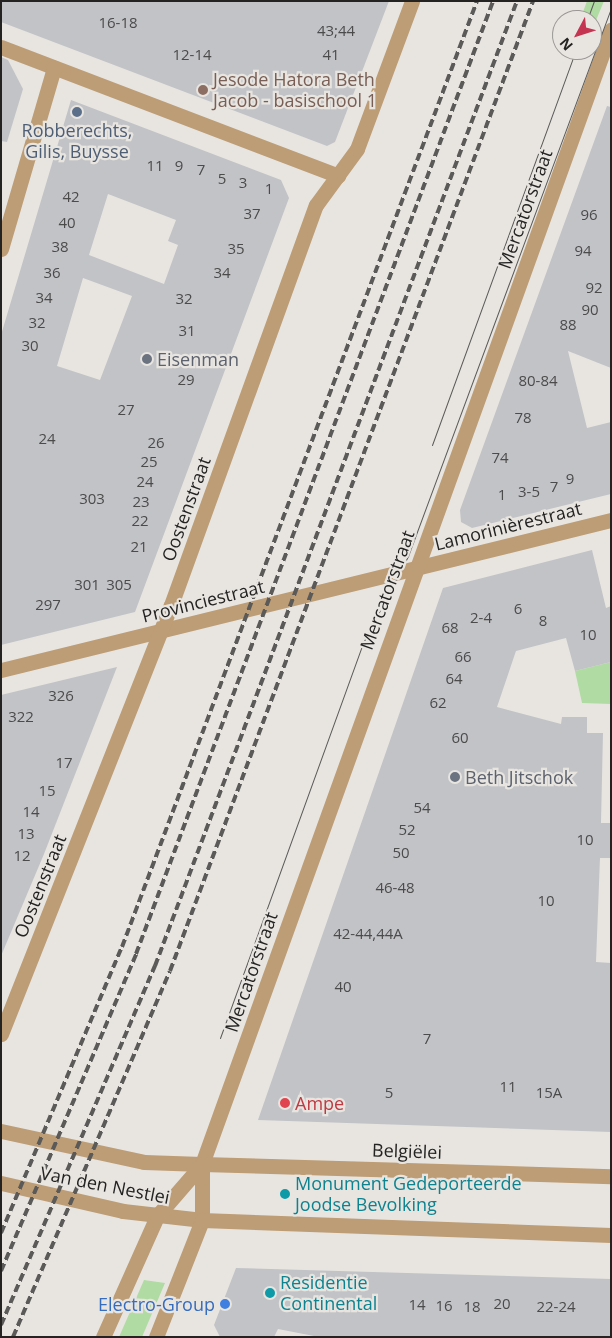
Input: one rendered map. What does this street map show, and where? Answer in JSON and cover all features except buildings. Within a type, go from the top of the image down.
[{"type":"street","name":"Oostenstraat","points":[[1,1034],[161,631],[316,205],[357,149],[412,1]]},
{"type":"street","name":"Mercatorstraat","points":[[158,1336],[202,1220],[202,1164],[414,568],[611,30]]},
{"type":"street","points":[[1,47],[338,176]]},
{"type":"street","points":[[1,248],[54,68]]},
{"type":"street","name":"Lamorinièrestraat","points":[[414,568],[611,520]]},
{"type":"street","name":"Provinciestraat","points":[[1,670],[414,568]]},
{"type":"street","name":"Van den Nestlei","points":[[1,1131],[144,1162],[202,1164]]},
{"type":"street","name":"Mercatorstraat","points":[[102,1337],[157,1216],[202,1164]]},
{"type":"street","name":"Belgiëlei","points":[[202,1164],[611,1176]]},
{"type":"street","name":"Van den Nestlei","points":[[1,1183],[157,1216],[202,1220]]},
{"type":"street","points":[[202,1220],[611,1234]]},
{"type":"green space","points":[[587,1],[604,1],[600,10],[584,10]]},
{"type":"green space","points":[[611,662],[611,704],[582,703],[575,671]]},
{"type":"green space","points":[[144,1280],[165,1283],[142,1337],[119,1337]]},
{"type":"tram line","points":[[591,10],[594,1]]},
{"type":"tram line","points":[[220,1038],[364,641],[408,556],[611,8]]},
{"type":"tram line","points":[[432,445],[572,60]]},
{"type":"railway","points":[[1,1233],[122,947],[477,1]]},
{"type":"railway","points":[[1,1271],[136,954],[493,1]]},
{"type":"railway","points":[[1,1325],[155,966],[517,1]]},
{"type":"railway","points":[[13,1337],[170,971],[533,1]]},
{"type":"place","name":"Jesode Hatora Beth Jacob - basischool 1","points":[[203,90]]},
{"type":"place","name":"Robberechts, Gilis, Buysse","points":[[77,112]]},
{"type":"place","name":"Eisenman","points":[[147,359]]},
{"type":"place","name":"Beth Jitschok","points":[[455,777]]},
{"type":"place","name":"Ampe","points":[[285,1103]]},
{"type":"place","name":"Monument Gedeporteerde Joodse Bevolking","points":[[285,1194]]},
{"type":"place","name":"Residentie Continental","points":[[270,1293]]},
{"type":"place","name":"Electro-Group","points":[[225,1304]]}]
